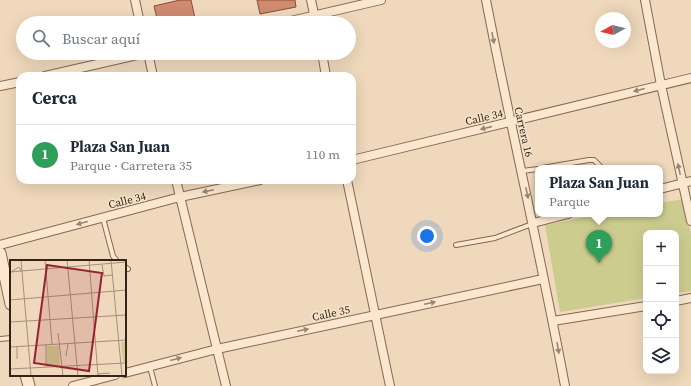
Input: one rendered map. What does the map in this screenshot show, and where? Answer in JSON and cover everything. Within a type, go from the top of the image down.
[{"type":"street","points":[[135,0],[138,16]]},
{"type":"street","points":[[311,0],[314,16]]},
{"type":"street","points":[[328,16],[381,0]]},
{"type":"street","name":"Carrera 16","points":[[486,0],[510,122],[533,223],[542,279],[553,321],[565,386]]},
{"type":"street","points":[[645,0],[661,85],[691,221]]},
{"type":"street","points":[[63,72],[116,60]]},
{"type":"street","points":[[149,60],[152,72]]},
{"type":"street","points":[[323,60],[325,72]]},
{"type":"street","name":"Calle 34","points":[[356,159],[691,78]]},
{"type":"street","points":[[0,86],[16,83]]},
{"type":"street","points":[[663,188],[691,181]]},
{"type":"street","points":[[177,184],[226,386]]},
{"type":"street","name":"Calle 34","points":[[0,245],[180,197],[241,184]]},
{"type":"street","points":[[348,184],[390,386]]},
{"type":"street","points":[[533,223],[556,217]]},
{"type":"street","points":[[0,253],[10,299]]},
{"type":"street","name":"Calle 35","points":[[126,372],[217,349],[542,279]]},
{"type":"street","points":[[679,300],[691,298]]},
{"type":"street","points":[[553,321],[643,306]]},
{"type":"street","points":[[26,376],[29,386]]},
{"type":"street","points":[[73,386],[111,376]]},
{"type":"lane","points":[[560,165],[589,160],[594,160],[599,165]]},
{"type":"lane","points":[[522,171],[535,169]]},
{"type":"lane","points":[[103,217],[116,260]]},
{"type":"lane","points":[[456,245],[495,238],[533,223]]},
{"type":"lane","points":[[0,339],[10,338]]},
{"type":"lane","points":[[150,366],[155,386]]},
{"type":"shaded area","points":[[684,199],[691,234],[691,291],[679,293],[679,230],[643,230],[643,298],[560,312],[545,225],[586,217],[663,217],[663,202]]},
{"type":"building","points":[[180,0],[191,0],[194,16],[156,16],[154,6]]},
{"type":"building","points":[[257,0],[295,0],[296,7],[260,14]]},
{"type":"place","name":"Plaza San Juan","points":[[599,263]]}]
